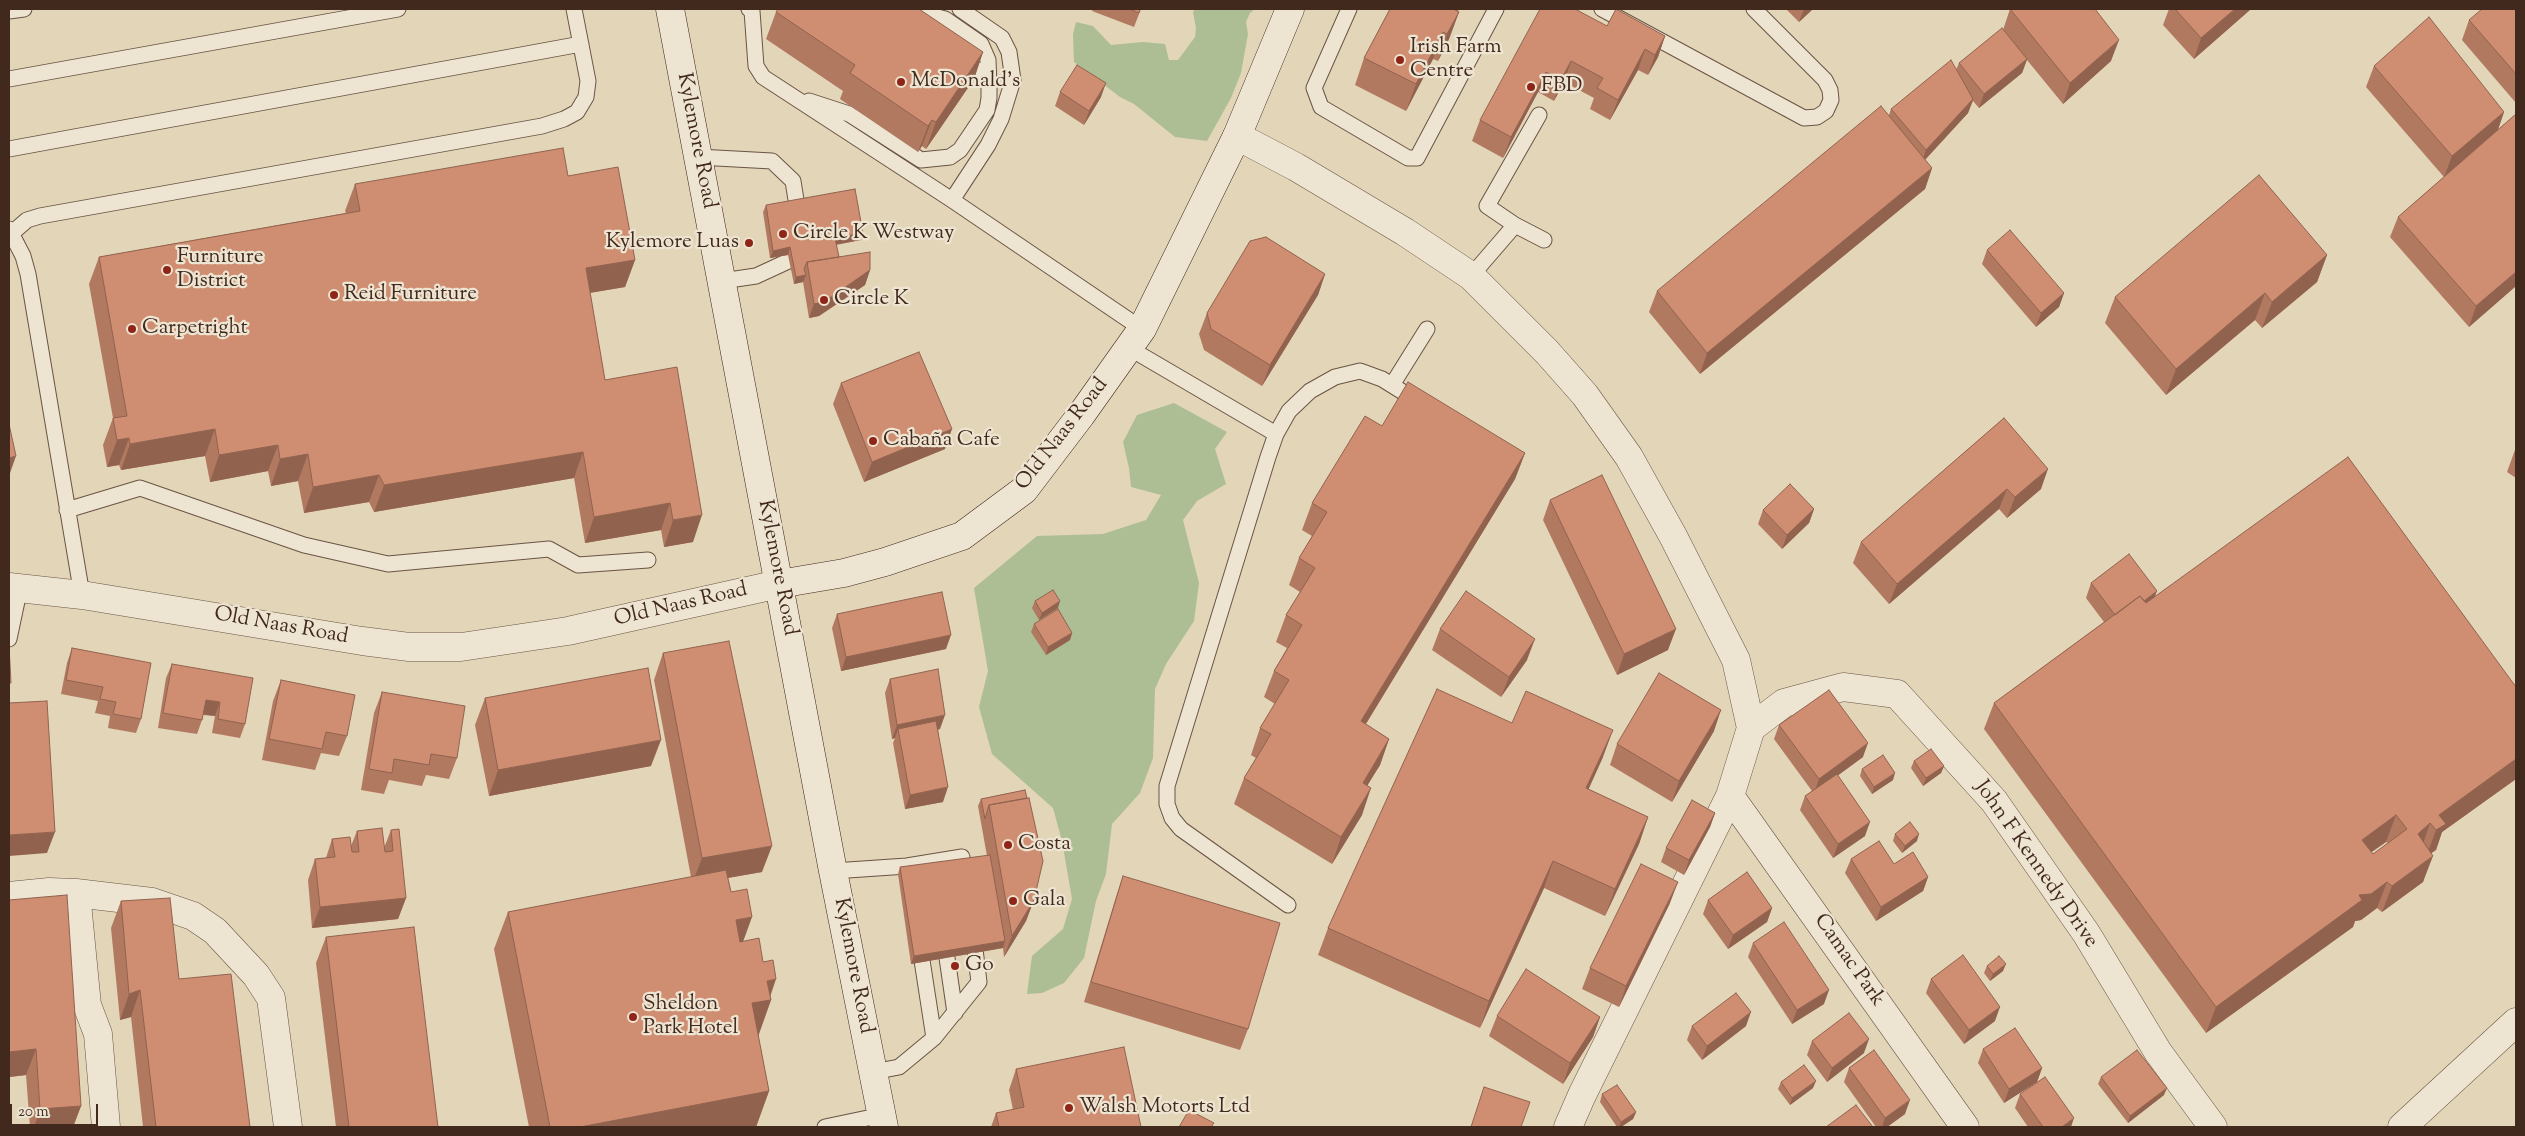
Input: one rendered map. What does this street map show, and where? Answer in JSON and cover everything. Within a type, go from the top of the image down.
[{"type":"street","name":"Kylemore Road","points":[[670,9],[833,871],[883,1121]]},
{"type":"street","name":"Old Naas Road","points":[[14,587],[82,595],[362,641],[409,647],[461,646],[568,632],[885,562],[962,536],[1024,490],[1081,415],[1135,338],[1237,136],[1290,9]]},
{"type":"street","points":[[1237,136],[1296,167],[1355,202],[1471,276],[1554,359],[1585,395],[1628,457],[1672,536],[1736,660],[1751,728],[1730,796],[1568,1127]]},
{"type":"street","name":"John F Kennedy Drive","points":[[1751,728],[1784,703],[1842,687],[1898,694],[1994,801],[2086,933],[2158,1052],[2213,1127]]},
{"type":"street","name":"Camac Park","points":[[1730,796],[1965,1127]]},
{"type":"street","points":[[9,896],[49,892],[76,893],[152,902],[193,916],[215,931],[256,975],[271,998],[288,1127]]},
{"type":"street","points":[[76,893],[87,1005],[98,1034],[106,1127]]},
{"type":"street","points":[[2402,1127],[2516,1022]]},
{"type":"lane","points":[[9,11],[24,9]]},
{"type":"lane","points":[[9,79],[398,9]]},
{"type":"lane","points":[[82,595],[28,274],[23,256],[10,231],[27,220],[40,216],[542,126],[564,119],[577,112],[586,97],[588,81],[574,9]]},
{"type":"lane","points":[[751,9],[758,72],[952,200],[1135,338],[1276,434]]},
{"type":"lane","points":[[952,200],[988,145],[1001,119],[1013,80],[1009,52],[1002,38],[960,9]]},
{"type":"lane","points":[[1349,9],[1314,88],[1321,107],[1408,158],[1417,158],[1496,9]]},
{"type":"lane","points":[[1602,9],[1804,118],[1817,117],[1826,111],[1831,100],[1830,90],[1825,80],[1754,9]]},
{"type":"lane","points":[[789,94],[849,114],[921,160],[929,161],[950,157],[960,150],[986,110],[989,84],[988,60],[981,44],[945,19],[926,14],[903,16],[923,30]]},
{"type":"lane","points":[[9,149],[581,44]]},
{"type":"lane","points":[[947,47],[981,73],[989,84]]},
{"type":"lane","points":[[1539,115],[1488,206],[1515,225],[1544,240]]},
{"type":"lane","points":[[698,157],[772,161],[794,181],[802,238],[796,258],[756,276],[722,281]]},
{"type":"lane","points":[[1471,276],[1515,225]]},
{"type":"lane","points":[[1392,385],[1427,330]]},
{"type":"lane","points":[[1288,905],[1182,829],[1172,818],[1167,804],[1167,786],[1276,434],[1289,412],[1310,391],[1335,377],[1360,371],[1392,385],[1430,408]]},
{"type":"lane","points":[[67,510],[140,488],[304,545],[388,564],[549,549],[578,565],[648,560]]},
{"type":"lane","points":[[9,639],[14,621],[14,587]]},
{"type":"lane","points":[[833,871],[907,866],[962,857],[968,895]]},
{"type":"lane","points":[[934,862],[936,880]]},
{"type":"lane","points":[[907,866],[910,885]]},
{"type":"lane","points":[[873,1072],[899,1067],[934,1038],[979,982],[970,914]]},
{"type":"lane","points":[[942,918],[955,1013]]},
{"type":"lane","points":[[916,923],[934,1038]]},
{"type":"lane","points":[[825,1127],[883,1121]]},
{"type":"green space","points":[[1195,9],[1255,9],[1250,13],[1246,22],[1248,34],[1241,73],[1231,98],[1207,141],[1175,137],[1134,104],[1120,97],[1074,62],[1073,34],[1076,22],[1093,26],[1111,45],[1143,42],[1165,44],[1169,60],[1178,60],[1195,37],[1196,28],[1193,12]]},
{"type":"green space","points":[[1174,403],[1227,432],[1215,449],[1226,484],[1197,501],[1183,520],[1199,583],[1194,621],[1166,664],[1155,689],[1153,758],[1140,793],[1112,824],[1106,874],[1096,901],[1084,958],[1064,983],[1042,993],[1027,994],[1032,956],[1063,929],[1072,899],[1062,841],[1053,808],[992,754],[979,707],[988,671],[974,588],[1037,536],[1103,534],[1146,520],[1161,495],[1131,487],[1123,442],[1137,415]]},
{"type":"building","name":"McDonald's","points":[[778,9],[919,9],[983,52],[936,122],[932,120],[928,126],[850,73],[855,65],[776,12]]},
{"type":"building","points":[[1129,9],[1140,9],[1139,13]]},
{"type":"building","name":"Irish Farm Centre","points":[[1390,9],[1455,9],[1459,12],[1447,34],[1443,32],[1416,84],[1364,58]]},
{"type":"building","name":"FBD","points":[[1540,9],[1575,9],[1607,26],[1616,9],[1665,36],[1655,55],[1645,49],[1618,100],[1597,88],[1603,78],[1571,61],[1561,80],[1546,72],[1511,137],[1480,120]]},
{"type":"building","points":[[2010,9],[2095,9],[2119,40],[2070,83]]},
{"type":"building","points":[[2175,9],[2235,9],[2201,38]]},
{"type":"building","points":[[2482,9],[2516,9],[2516,74],[2469,20]]},
{"type":"building","points":[[2429,17],[2504,112],[2452,156],[2374,66]]},
{"type":"building","points":[[2002,28],[2027,59],[1984,94],[1959,63]]},
{"type":"building","points":[[1951,60],[1973,99],[1926,150],[1891,109]]},
{"type":"building","points":[[1077,65],[1106,83],[1089,111],[1060,92]]},
{"type":"building","points":[[1881,106],[1932,168],[1707,353],[1657,291]]},
{"type":"building","points":[[2516,114],[2516,272],[2476,306],[2398,217]]},
{"type":"building","points":[[563,148],[568,176],[618,167],[635,260],[586,268],[605,380],[677,367],[702,515],[673,520],[670,503],[594,517],[583,452],[384,485],[379,475],[313,487],[308,454],[280,459],[278,445],[219,455],[215,429],[130,444],[129,438],[117,440],[113,418],[127,416],[99,257],[360,211],[355,184]]},
{"type":"building","points":[[2259,175],[2327,255],[2272,302],[2265,293],[2176,369],[2115,297]]},
{"type":"building","points":[[855,189],[863,233],[835,238],[839,257],[807,262],[804,269],[806,275],[796,277],[790,247],[773,251],[766,205]]},
{"type":"building","points":[[2010,230],[2064,293],[2041,313],[1987,250]]},
{"type":"building","points":[[1266,237],[1325,274],[1270,365],[1211,329],[1207,313],[1250,241]]},
{"type":"building","points":[[870,252],[870,270],[824,302],[814,304],[807,262]]},
{"type":"building","points":[[919,352],[952,429],[872,462],[841,383]]},
{"type":"building","points":[[1408,382],[1525,453],[1361,721],[1389,739],[1363,783],[1371,788],[1341,837],[1244,778],[1271,734],[1260,728],[1289,680],[1274,671],[1302,625],[1286,615],[1315,568],[1299,558],[1327,512],[1312,503],[1365,416],[1382,426]]},
{"type":"building","points":[[2004,418],[2048,469],[2015,497],[2007,489],[1897,584],[1861,542]]},
{"type":"building","points":[[9,424],[16,456],[9,458]]},
{"type":"building","points":[[2348,457],[2516,687],[2516,759],[2439,815],[2446,824],[2436,830],[2430,823],[2418,834],[2433,856],[2392,886],[2387,882],[2371,894],[2359,895],[2362,900],[2216,1007],[1994,703],[2140,596],[2146,603]],"holes":[[[2396,815],[2407,829],[2373,854],[2362,840]]]},
{"type":"building","points":[[1602,475],[1676,629],[1624,654],[1550,500]]},
{"type":"building","points":[[1790,484],[1814,509],[1787,535],[1763,510]]},
{"type":"building","points":[[2129,554],[2157,591],[2144,601],[2140,596],[2115,615],[2091,583]]},
{"type":"building","points":[[1053,590],[1060,601],[1042,613],[1035,601]]},
{"type":"building","points":[[1466,591],[1535,639],[1509,677],[1440,629]]},
{"type":"building","points":[[942,592],[951,635],[846,657],[837,614]]},
{"type":"building","points":[[1058,609],[1072,633],[1048,647],[1034,624]]},
{"type":"building","points":[[729,641],[772,846],[702,858],[663,653]]},
{"type":"building","points":[[9,646],[11,683],[9,683]]},
{"type":"building","points":[[72,648],[151,663],[141,719],[113,714],[116,702],[100,699],[103,687],[66,680]]},
{"type":"building","points":[[172,664],[253,678],[245,724],[218,719],[220,702],[206,700],[202,720],[163,713]]},
{"type":"building","points":[[648,668],[661,740],[498,770],[485,698]]},
{"type":"building","points":[[938,669],[945,715],[897,725],[890,679]]},
{"type":"building","points":[[1659,673],[1721,710],[1679,781],[1617,744]]},
{"type":"building","points":[[281,680],[355,695],[347,736],[326,732],[322,749],[269,739]]},
{"type":"building","points":[[1437,689],[1512,723],[1526,691],[1613,730],[1586,788],[1648,817],[1615,889],[1553,861],[1489,1001],[1328,928]]},
{"type":"building","points":[[1829,690],[1868,743],[1819,779],[1779,725]]},
{"type":"building","points":[[382,692],[465,706],[457,758],[431,754],[429,765],[394,759],[392,773],[369,769]]},
{"type":"building","points":[[47,701],[55,832],[9,835],[9,703]]},
{"type":"building","points":[[936,721],[948,787],[910,795],[898,729]]},
{"type":"building","points":[[1931,749],[1944,766],[1926,778],[1914,761]]},
{"type":"building","points":[[1883,755],[1895,773],[1874,787],[1862,769]]},
{"type":"building","points":[[1837,774],[1870,822],[1838,844],[1805,796]]},
{"type":"building","points":[[1025,790],[1027,798],[989,805],[985,819],[981,799]]},
{"type":"building","name":"Gala","points":[[1029,798],[1043,861],[1034,900],[1012,936],[989,805]]},
{"type":"building","points":[[1692,800],[1715,813],[1689,860],[1666,848]]},
{"type":"building","points":[[1910,822],[1919,834],[1905,846],[1895,834]]},
{"type":"building","points":[[382,828],[385,852],[393,851],[391,830],[399,829],[406,898],[320,907],[315,859],[335,857],[332,839],[350,837],[352,852],[359,852],[357,831]]},
{"type":"building","points":[[1879,841],[1894,864],[1913,852],[1928,877],[1881,907],[1851,859]]},
{"type":"building","points":[[990,855],[1005,941],[914,956],[900,867]]},
{"type":"building","points":[[1641,864],[1678,882],[1626,986],[1590,968]]},
{"type":"building","name":"Sheldon Park Hotel","points":[[726,870],[731,892],[747,889],[752,917],[736,920],[740,942],[759,938],[763,962],[773,960],[776,979],[767,981],[771,1000],[752,1003],[769,1091],[580,1127],[550,1127],[508,912]]},
{"type":"building","points":[[1747,872],[1772,908],[1733,935],[1708,900]]},
{"type":"building","points":[[1123,876],[1280,923],[1248,1029],[1091,982]]},
{"type":"building","points":[[67,895],[81,1106],[40,1109],[36,1049],[9,1052],[9,900]]},
{"type":"building","points":[[170,898],[179,979],[231,974],[250,1127],[156,1127],[140,990],[129,994],[121,901]]},
{"type":"building","points":[[1784,922],[1829,990],[1797,1010],[1753,943]]},
{"type":"building","points":[[414,927],[438,1127],[349,1127],[326,937]]},
{"type":"building","points":[[1963,955],[2000,1007],[1969,1030],[1931,979]]},
{"type":"building","points":[[1999,956],[2006,964],[1993,974],[1987,966]]},
{"type":"building","points":[[1526,969],[1600,1017],[1570,1063],[1497,1016]]},
{"type":"building","points":[[1736,993],[1751,1012],[1707,1046],[1692,1026]]},
{"type":"building","points":[[1849,1013],[1869,1039],[1832,1068],[1812,1041]]},
{"type":"building","points":[[2015,1028],[2042,1068],[2009,1089],[1983,1049]]},
{"type":"building","name":"Walsh Motorts Ltd","points":[[1124,1047],[1141,1127],[999,1127],[996,1113],[1024,1107],[1016,1069]]},
{"type":"building","points":[[1874,1050],[1910,1100],[1885,1118],[1849,1068]]},
{"type":"building","points":[[2137,1050],[2167,1088],[2130,1116],[2101,1077]]},
{"type":"building","points":[[1804,1065],[1816,1081],[1792,1098],[1781,1082]]},
{"type":"building","points":[[2045,1077],[2074,1118],[2062,1127],[2043,1127],[2020,1094]]},
{"type":"building","points":[[1617,1085],[1636,1112],[1621,1122],[1602,1094]]},
{"type":"building","points":[[1484,1087],[1530,1102],[1521,1127],[1471,1127]]},
{"type":"building","points":[[1856,1105],[1873,1127],[1826,1127]]},
{"type":"building","points":[[1189,1110],[1214,1123],[1211,1127],[1179,1127]]},
{"type":"place","name":"Irish Farm Centre","points":[[1400,60]]},
{"type":"place","name":"McDonald's","points":[[901,82]]},
{"type":"place","name":"FBD","points":[[1531,87]]},
{"type":"place","name":"Circle K Westway","points":[[783,234]]},
{"type":"place","name":"Kylemore Luas","points":[[749,243]]},
{"type":"place","name":"Furniture District","points":[[167,270]]},
{"type":"place","name":"Reid Furniture","points":[[334,295]]},
{"type":"place","name":"Circle K","points":[[824,300]]},
{"type":"place","name":"Carpetright","points":[[132,329]]},
{"type":"place","name":"Cabaña Cafe","points":[[873,441]]},
{"type":"place","name":"Costa","points":[[1008,845]]},
{"type":"place","name":"Gala","points":[[1013,901]]},
{"type":"place","name":"Go","points":[[955,966]]},
{"type":"place","name":"Sheldon Park Hotel","points":[[633,1017]]},
{"type":"place","name":"Walsh Motorts Ltd","points":[[1069,1108]]}]
